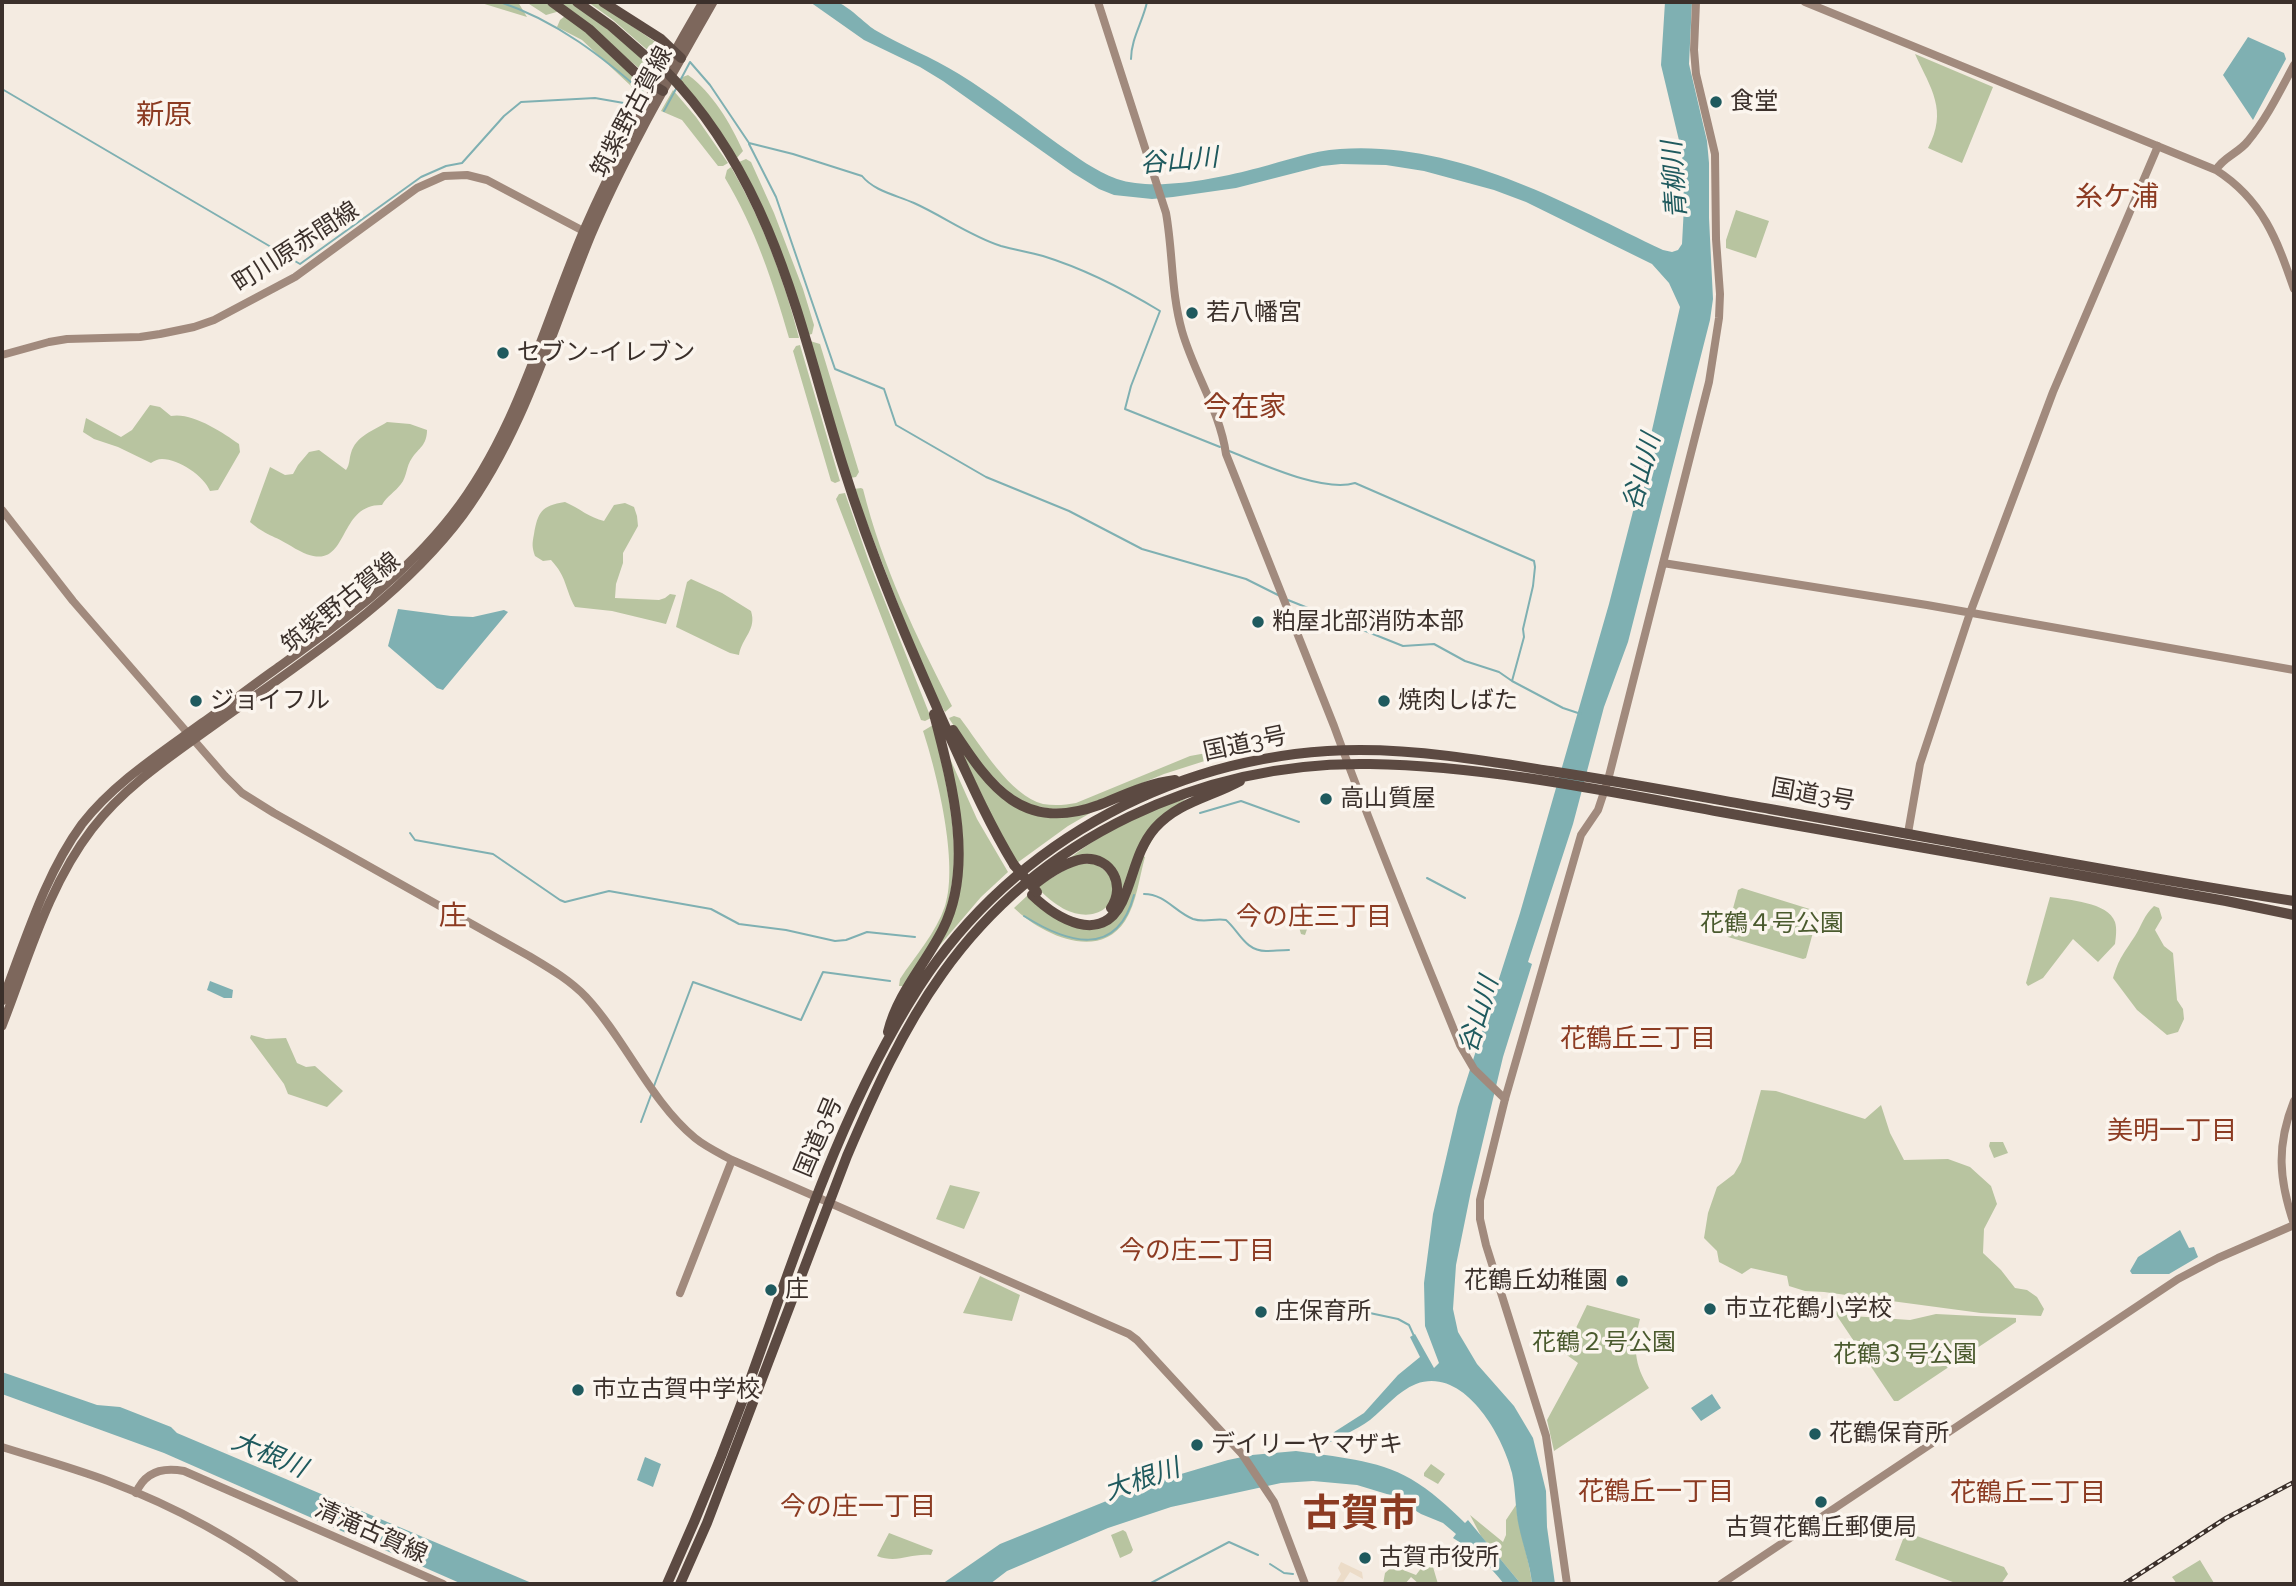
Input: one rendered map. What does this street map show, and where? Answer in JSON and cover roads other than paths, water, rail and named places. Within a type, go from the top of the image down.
[{"type":"highway","points":[[552,2],[589,29],[641,78],[659,89]]},
{"type":"highway","points":[[577,2],[611,26],[658,66]]},
{"type":"highway","points":[[583,2],[611,21],[678,87],[730,153],[766,222],[796,305],[871,551],[972,800],[1012,867],[1034,893],[1051,912],[1074,923],[1094,925],[1108,920],[1120,906],[1140,851],[1162,821],[1185,804],[1229,787],[1255,773]]},
{"type":"highway","points":[[603,2],[662,39],[678,54]]},
{"type":"highway","points":[[936,711],[995,787],[1013,801],[1031,810],[1052,814],[1073,812],[1096,806],[1159,781],[1190,778]]},
{"type":"highway","points":[[885,1045],[891,1018],[943,930],[956,893],[956,825],[936,711]]},
{"type":"highway","name":"国道3号","points":[[667,1584],[696,1518],[756,1362],[816,1196],[885,1045],[933,967],[962,928],[1033,862],[1076,831],[1131,802],[1210,771],[1268,757],[1367,750],[1475,758],[2294,915]]},
{"type":"highway","name":"国道3号","points":[[680,1584],[871,1099],[928,995],[954,957],[982,926],[1042,869],[1101,831],[1174,796],[1255,773],[1317,765],[1411,766],[1544,782],[1600,784],[1908,833],[2294,901]]},
{"type":"highway","points":[[982,926],[1037,882],[1068,863],[1089,859],[1100,862],[1111,869],[1118,887],[1116,899],[1108,911],[1090,919],[1064,914],[1034,893]]},
{"type":"main road","name":"筑紫野古賀線","points":[[2,1001],[44,893],[63,854],[82,825],[117,788],[191,736],[370,600],[398,575],[452,515],[489,458],[506,424],[588,233],[703,2]]},
{"type":"main road","name":"筑紫野古賀線","points":[[678,54],[713,2]]},
{"type":"main road","name":"筑紫野古賀線","points":[[2,1026],[51,899],[76,851],[93,827],[123,794],[191,736]]},
{"type":"street","points":[[1098,2],[1162,199],[1172,242],[1175,296],[1185,339],[1216,418],[1230,466],[1449,1020],[1468,1060],[1496,1093],[1505,1099]]},
{"type":"street","points":[[1567,1584],[1546,1436],[1495,1277],[1480,1219],[1480,1200],[1505,1099],[1581,835],[1598,810],[1600,784],[1663,562],[1709,382],[1719,318],[1715,154],[1696,74],[1696,2]]},
{"type":"street","points":[[1805,2],[2216,170],[2245,193],[2266,219],[2294,289]]},
{"type":"street","points":[[2216,170],[2223,160],[2246,145],[2262,123],[2294,65]]},
{"type":"street","points":[[1908,833],[1920,764],[1970,613],[2053,392],[2158,146]]},
{"type":"street","name":"町川原赤間線","points":[[2,355],[67,339],[140,337],[194,327],[214,320],[295,277],[417,188],[444,176],[467,175],[487,180],[588,233]]},
{"type":"street","points":[[2,510],[73,601],[225,776],[256,803],[529,956],[570,983],[599,1012],[684,1128],[710,1149],[1129,1334],[1144,1346],[1243,1455],[1267,1490],[1305,1584]]},
{"type":"street","points":[[1663,562],[2294,670]]},
{"type":"street","points":[[1721,1584],[2178,1279],[2218,1258],[2294,1225],[2283,1188],[2281,1159],[2284,1130],[2294,1101]]},
{"type":"street","points":[[680,1293],[732,1160]]},
{"type":"street","points":[[2,1447],[82,1472],[135,1493],[223,1538],[295,1584]]},
{"type":"street","name":"清滝古賀線","points":[[135,1493],[147,1475],[156,1471],[184,1471],[443,1584]]},
{"type":"water","points":[[830,1],[841,4],[875,30],[959,74],[1079,159],[1117,179],[1150,184],[1188,182],[1242,172],[1319,152],[1383,149],[1425,155],[1507,178],[1672,252],[1678,250],[1682,244],[1684,206],[1682,153],[1661,65],[1665,2],[1692,2],[1689,64],[1707,141],[1709,163],[1713,299],[1710,320],[1628,642],[1604,707],[1573,824],[1528,962],[1532,964],[1503,1057],[1456,1265],[1453,1309],[1458,1332],[1477,1364],[1514,1406],[1533,1438],[1546,1491],[1547,1527],[1555,1584],[1532,1584],[1519,1527],[1512,1473],[1500,1441],[1479,1408],[1465,1394],[1450,1385],[1434,1381],[1416,1384],[1403,1391],[1359,1427],[1322,1446],[1317,1443],[1364,1413],[1398,1375],[1420,1357],[1410,1337],[1415,1334],[1434,1368],[1439,1363],[1425,1326],[1424,1283],[1433,1214],[1458,1107],[1520,913],[1609,604],[1637,496],[1680,307],[1669,283],[1652,264],[1526,202],[1494,190],[1424,171],[1386,165],[1341,164],[1322,166],[1236,188],[1173,197],[1152,199],[1114,195],[1073,173],[943,81],[864,40],[810,2]]},
{"type":"water","points":[[2248,37],[2284,53],[2286,59],[2253,120],[2223,75]]},
{"type":"water","points":[[398,609],[473,617],[504,610],[508,612],[443,690],[437,688],[388,646]]},
{"type":"water","points":[[210,981],[233,990],[232,998],[224,998],[207,990]]},
{"type":"water","points":[[2180,1230],[2189,1248],[2194,1247],[2198,1257],[2169,1274],[2132,1274],[2130,1271],[2138,1257]]},
{"type":"water","points":[[2,1372],[97,1405],[120,1407],[171,1427],[177,1433],[534,1584],[462,1584],[164,1453],[2,1394]]},
{"type":"water","points":[[1712,1394],[1721,1408],[1701,1421],[1691,1408]]},
{"type":"water","points":[[1296,1451],[1370,1463],[1411,1479],[1439,1499],[1465,1523],[1468,1520],[1521,1584],[1504,1584],[1481,1559],[1453,1538],[1456,1534],[1443,1523],[1421,1514],[1390,1495],[1357,1485],[1313,1481],[1281,1483],[1171,1507],[1108,1528],[1007,1571],[990,1584],[942,1584],[1000,1544],[1151,1483],[1228,1460]]},
{"type":"water","points":[[645,1457],[661,1464],[653,1487],[637,1480]]},
{"type":"waterway","points":[[500,2],[560,30],[647,96]]},
{"type":"waterway","points":[[1131,59],[1133,44],[1147,2]]},
{"type":"waterway","points":[[681,79],[690,62],[710,85],[749,143],[862,176],[879,189],[925,208],[978,237],[1074,267],[1160,311],[1125,409],[1220,447]]},
{"type":"waterway","points":[[664,111],[677,87]]},
{"type":"waterway","points":[[2,89],[300,264],[421,177],[446,166],[462,163],[504,116],[521,102],[595,98],[641,106]]},
{"type":"waterway","points":[[749,144],[776,197],[835,369],[884,389],[896,425],[986,477],[1069,511],[1142,549],[1246,579],[1280,596]]},
{"type":"waterway","points":[[1229,451],[1309,480],[1326,484],[1355,483],[1534,561],[1533,586],[1523,629],[1524,637],[1512,681],[1563,708],[1581,714]]},
{"type":"waterway","points":[[1288,600],[1403,646],[1434,644],[1465,661],[1499,672],[1512,681]]},
{"type":"waterway","points":[[1200,813],[1241,801],[1299,822]]},
{"type":"waterway","points":[[410,833],[415,840],[493,854],[565,902],[609,891],[711,909],[739,924],[786,930],[835,941],[867,932],[915,937]]},
{"type":"waterway","points":[[1427,878],[1465,898]]},
{"type":"waterway","points":[[1144,894],[1164,900],[1193,919],[1226,920],[1253,948],[1266,951],[1289,950]]},
{"type":"waterway","points":[[1024,916],[1057,933],[1089,940],[1103,937],[1116,929],[1126,915],[1134,895]]},
{"type":"waterway","points":[[654,1086],[693,982],[801,1020],[823,972],[890,981]]},
{"type":"waterway","points":[[641,1122],[651,1095]]},
{"type":"waterway","points":[[1365,1312],[1398,1319],[1409,1325],[1414,1336]]},
{"type":"waterway","points":[[1149,1584],[1229,1542],[1258,1555]]},
{"type":"waterway","points":[[1270,1564],[1284,1573],[1293,1574]]},
{"type":"railway","points":[[2124,1584],[2226,1518],[2294,1482]]},
{"type":"place","name":"食堂","points":[[1716,102]]},
{"type":"place","name":"若八幡宮","points":[[1192,313]]},
{"type":"place","name":"セブン-イレブン","points":[[503,353]]},
{"type":"place","name":"粕屋北部消防本部","points":[[1258,622]]},
{"type":"place","name":"ジョイフル","points":[[196,701]]},
{"type":"place","name":"焼肉しばた","points":[[1384,701]]},
{"type":"place","name":"高山質屋","points":[[1326,799]]},
{"type":"place","name":"花鶴丘幼稚園","points":[[1622,1281]]},
{"type":"place","name":"庄","points":[[771,1290]]},
{"type":"place","name":"市立花鶴小学校","points":[[1710,1309]]},
{"type":"place","name":"庄保育所","points":[[1261,1312]]},
{"type":"place","name":"市立古賀中学校","points":[[578,1390]]},
{"type":"place","name":"花鶴保育所","points":[[1815,1434]]},
{"type":"place","name":"デイリーヤマザキ","points":[[1197,1445]]},
{"type":"place","name":"古賀花鶴丘郵便局","points":[[1821,1502]]},
{"type":"place","name":"古賀市役所","points":[[1365,1558]]},
{"type":"district","name":"新原","points":[[164,116]]},
{"type":"district","name":"糸ケ浦","points":[[2117,198]]},
{"type":"district","name":"今在家","points":[[1245,408]]},
{"type":"district","name":"庄","points":[[453,917]]},
{"type":"district","name":"今の庄三丁目","points":[[1314,917]]},
{"type":"district","name":"花鶴丘三丁目","points":[[1638,1039]]},
{"type":"district","name":"美明一丁目","points":[[2172,1131]]},
{"type":"district","name":"今の庄二丁目","points":[[1197,1251]]},
{"type":"district","name":"花鶴丘一丁目","points":[[1656,1492]]},
{"type":"district","name":"花鶴丘二丁目","points":[[2028,1493]]},
{"type":"district","name":"今の庄一丁目","points":[[858,1507]]},
{"type":"district","name":"古賀市","points":[[1360,1515]]},
{"type":"water label","name":"谷山川","points":[[1179,161]]},
{"type":"water label","name":"青柳川","points":[[1675,180]]},
{"type":"water label","name":"谷山川","points":[[1642,472]]},
{"type":"water label","name":"谷山川","points":[[1479,1015]]},
{"type":"water label","name":"大根川","points":[[269,1455]]},
{"type":"water label","name":"大根川","points":[[1142,1480]]},
{"type":"park label","name":"花鶴４号公園","points":[[1772,924]]},
{"type":"park label","name":"花鶴２号公園","points":[[1604,1343]]},
{"type":"park label","name":"花鶴３号公園","points":[[1905,1355]]}]
